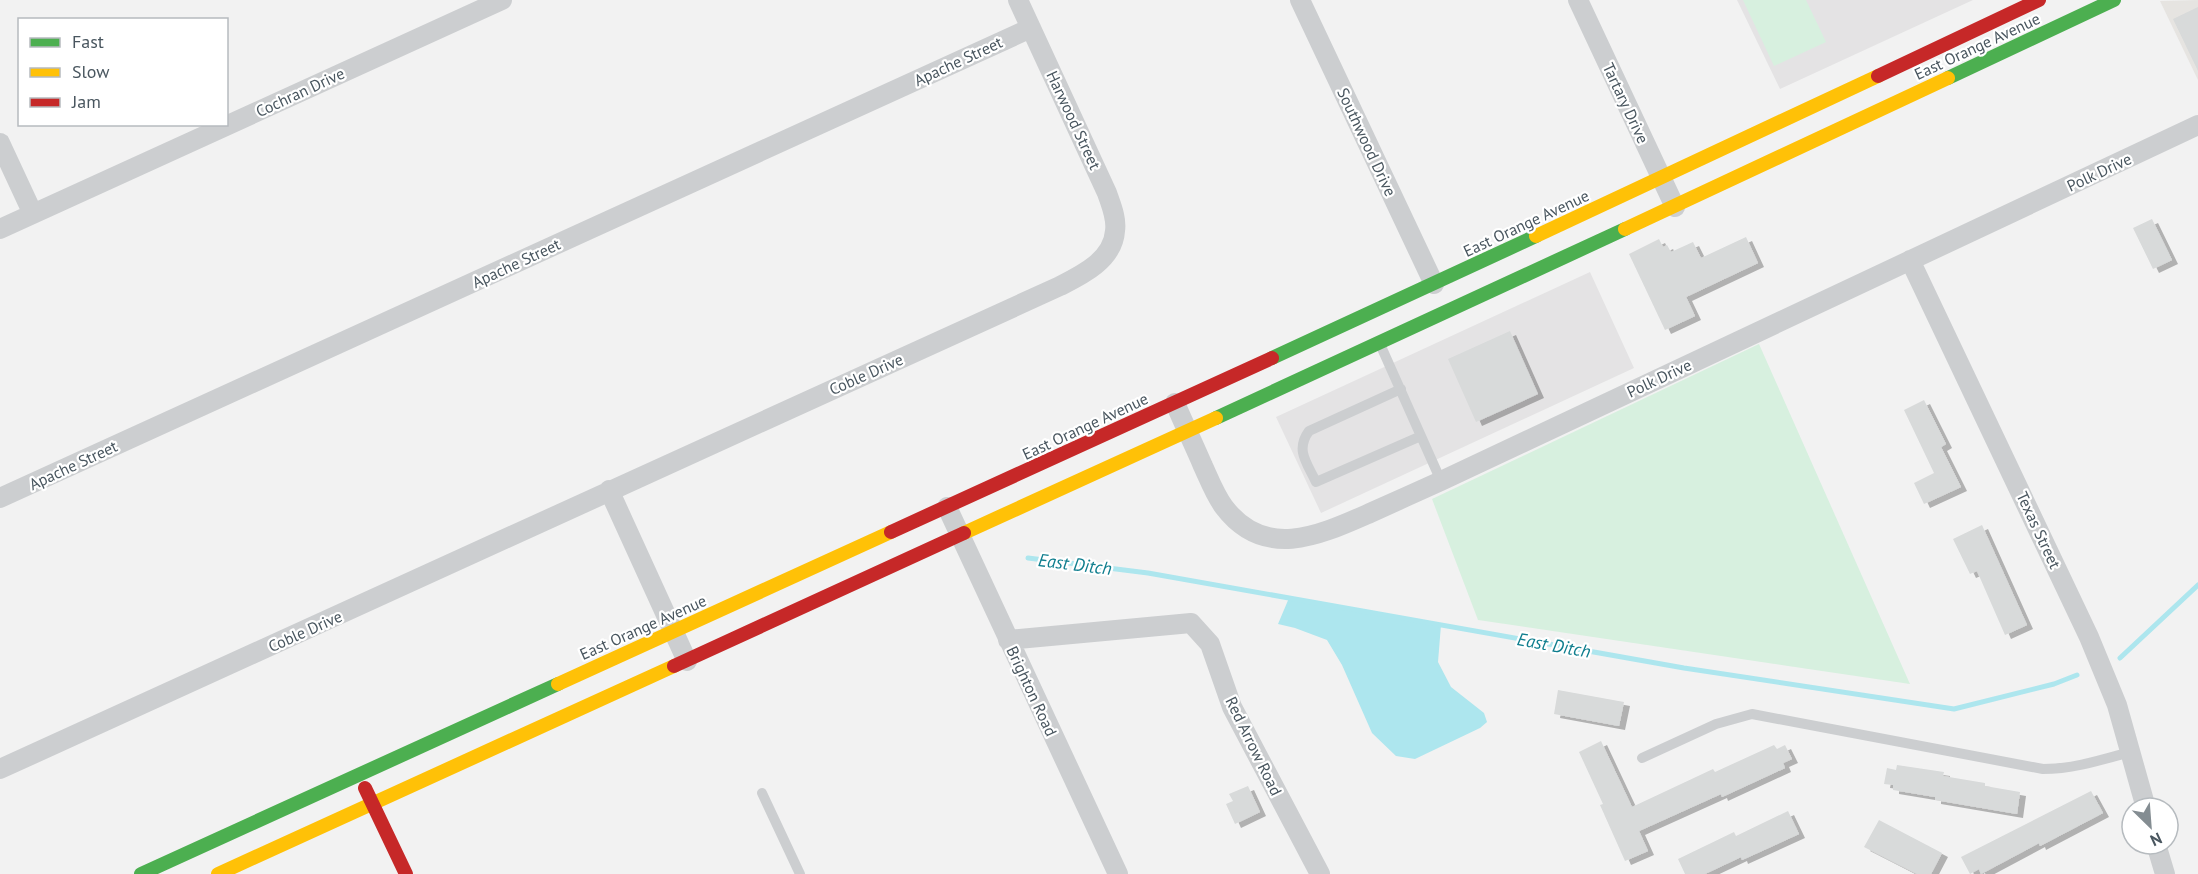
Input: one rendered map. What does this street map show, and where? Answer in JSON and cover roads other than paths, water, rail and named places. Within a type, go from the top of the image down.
[{"type":"street","name":"Cochran Drive","points":[[228,125],[502,0]]},
{"type":"street","name":"Harwood Street","points":[[1018,0],[1107,193],[1115,219],[1116,231],[1112,244]]},
{"type":"street","name":"Southwood Drive","points":[[1300,0],[1434,284]]},
{"type":"street","name":"Tartary Drive","points":[[1578,0],[1674,207]]},
{"type":"street","name":"East Orange Avenue","points":[[141,874],[1434,284],[2039,0]]},
{"type":"street","name":"East Orange Avenue","points":[[218,874],[1380,344],[2114,0]]},
{"type":"street","name":"Apache Street","points":[[0,498],[1031,28]]},
{"type":"street","name":"Polk Drive","points":[[1175,402],[1223,506],[1237,521],[1252,531],[1272,538],[1293,539],[1326,533],[2198,125]]},
{"type":"street","name":"Cochran Drive","points":[[0,229],[226,126]]},
{"type":"street","points":[[0,142],[33,214]]},
{"type":"street","name":"Coble Drive","points":[[0,769],[1069,282],[1095,266],[1112,244]]},
{"type":"street","name":"Texas Street","points":[[1910,260],[2090,637],[2117,705],[2143,796]]},
{"type":"street","points":[[609,490],[687,661]]},
{"type":"street","name":"Brighton Road","points":[[947,507],[1118,874]]},
{"type":"street","name":"Red Arrow Road","points":[[1008,640],[1191,622],[1210,644],[1232,707],[1320,874]]},
{"type":"street","points":[[359,775],[406,874]]},
{"type":"street","points":[[2160,856],[2165,874]]},
{"type":"lane","points":[[1380,344],[1441,481]]},
{"type":"lane","points":[[1401,389],[1309,431],[1304,439],[1302,451],[1316,482],[1421,436]]},
{"type":"lane","points":[[1642,758],[1716,724],[1752,714],[2043,769],[2060,769],[2130,752]]},
{"type":"lane","points":[[762,793],[800,874]]},
{"type":"water","points":[[1289,598],[1441,625],[1438,662],[1451,687],[1484,713],[1487,722],[1480,728],[1415,759],[1396,756],[1372,733],[1342,665],[1327,640],[1278,624]]},
{"type":"waterway","name":"East Ditch","points":[[1028,558],[1148,573],[1684,668],[1954,709],[2054,684],[2077,675]]},
{"type":"waterway","name":"East Ditch","points":[[2120,658],[2198,585]]}]
